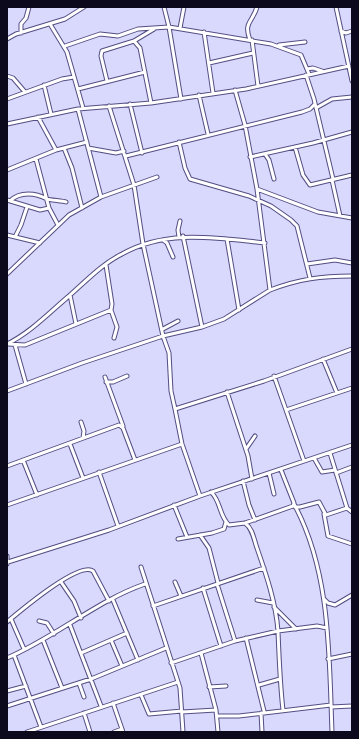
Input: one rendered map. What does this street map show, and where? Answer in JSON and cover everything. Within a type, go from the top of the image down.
[{"type":"street","points":[[20,33],[21,24],[26,18],[29,7]]},
{"type":"street","points":[[7,39],[20,33],[65,19],[84,7]]},
{"type":"street","points":[[164,7],[169,27],[181,99]]},
{"type":"street","points":[[180,28],[184,7]]},
{"type":"street","points":[[257,7],[254,16],[248,22],[247,33],[251,40],[258,86]]},
{"type":"street","points":[[336,7],[348,55],[352,80]]},
{"type":"street","points":[[50,24],[56,37],[64,46],[83,108]]},
{"type":"street","points":[[64,46],[100,34],[118,36],[138,29],[169,27],[251,40],[277,46],[301,55],[307,69],[307,75],[324,140],[340,216]]},
{"type":"street","points":[[107,81],[101,56],[102,51],[134,41],[154,29]]},
{"type":"street","points":[[341,31],[346,33],[352,31]]},
{"type":"street","points":[[204,32],[213,92]]},
{"type":"street","points":[[134,41],[140,48],[151,103]]},
{"type":"street","points":[[277,46],[305,42]]},
{"type":"street","points":[[209,63],[253,53]]},
{"type":"street","points":[[348,55],[352,53]]},
{"type":"street","points":[[7,124],[78,108],[151,103],[181,99],[213,92],[235,90],[349,66]]},
{"type":"street","points":[[307,69],[317,69],[323,71]]},
{"type":"street","points":[[69,77],[73,72]]},
{"type":"street","points":[[78,89],[145,72]]},
{"type":"street","points":[[7,76],[13,78],[25,92]]},
{"type":"street","points":[[7,99],[44,85],[69,77],[74,77]]},
{"type":"street","points":[[44,85],[51,114]]},
{"type":"street","points":[[235,90],[245,125],[257,189],[270,290]]},
{"type":"street","points":[[199,95],[208,134]]},
{"type":"street","points":[[126,156],[310,109],[332,99],[352,97]]},
{"type":"street","points":[[130,104],[142,153]]},
{"type":"street","points":[[109,106],[134,185],[143,244],[163,329],[163,336],[169,353],[171,392],[182,444],[200,496]]},
{"type":"street","points":[[78,108],[101,197]]},
{"type":"street","points":[[38,117],[56,150]]},
{"type":"street","points":[[250,157],[352,132]]},
{"type":"street","points":[[7,170],[56,150],[87,142]]},
{"type":"street","points":[[179,142],[185,168],[190,179],[238,192],[258,200],[283,214],[297,226],[310,278]]},
{"type":"street","points":[[295,147],[307,183],[312,185],[352,175]]},
{"type":"street","points":[[64,148],[72,168],[82,208]]},
{"type":"street","points":[[88,148],[116,154],[124,151]]},
{"type":"street","points":[[265,154],[269,160],[274,179]]},
{"type":"street","points":[[36,159],[49,208],[58,225]]},
{"type":"street","points":[[7,274],[58,225],[82,208],[101,197],[157,177]]},
{"type":"street","points":[[257,189],[318,212],[352,218]]},
{"type":"street","points":[[8,200],[24,194],[39,195],[48,200],[66,202]]},
{"type":"street","points":[[8,200],[40,210],[49,208]]},
{"type":"street","points":[[15,237],[22,225],[27,206]]},
{"type":"street","points":[[179,237],[178,230],[180,221]]},
{"type":"street","points":[[7,235],[40,243]]},
{"type":"street","points":[[8,344],[106,265],[121,254],[143,244],[183,236],[265,243]]},
{"type":"street","points":[[183,236],[202,327]]},
{"type":"street","points":[[227,239],[239,310]]},
{"type":"street","points":[[163,240],[168,243],[173,256]]},
{"type":"street","points":[[307,264],[335,260],[352,263]]},
{"type":"street","points":[[106,265],[112,304],[111,310],[117,327],[114,338]]},
{"type":"street","points":[[7,267],[13,269]]},
{"type":"street","points":[[7,391],[82,363],[163,336],[202,327],[224,319],[270,290],[292,282],[310,278],[352,276]]},
{"type":"street","points":[[70,295],[76,324]]},
{"type":"street","points":[[8,344],[15,345],[30,343],[111,310]]},
{"type":"street","points":[[163,329],[178,321]]},
{"type":"street","points":[[15,345],[26,384]]},
{"type":"street","points":[[175,409],[352,349]]},
{"type":"street","points":[[323,359],[337,393]]},
{"type":"street","points":[[106,382],[112,382],[128,376]]},
{"type":"street","points":[[274,376],[304,461]]},
{"type":"street","points":[[105,377],[135,460]]},
{"type":"street","points":[[286,410],[352,388]]},
{"type":"street","points":[[227,392],[246,449],[252,479]]},
{"type":"street","points":[[81,422],[84,432],[82,438]]},
{"type":"street","points":[[7,466],[116,426],[121,426],[123,428]]},
{"type":"street","points":[[246,449],[255,436]]},
{"type":"street","points":[[70,444],[83,478]]},
{"type":"street","points":[[7,505],[182,444]]},
{"type":"street","points":[[7,556],[8,563],[118,526],[243,481],[269,474],[352,445]]},
{"type":"street","points":[[330,452],[347,508],[352,512]]},
{"type":"street","points":[[314,458],[322,472],[336,472],[352,467]]},
{"type":"street","points":[[23,460],[37,495]]},
{"type":"street","points":[[281,470],[294,505],[308,534],[324,599],[327,628],[332,732]]},
{"type":"street","points":[[99,472],[118,526]]},
{"type":"street","points":[[269,474],[274,494]]},
{"type":"street","points":[[243,481],[253,520],[249,527]]},
{"type":"street","points":[[178,539],[221,530],[225,527],[226,522],[217,499],[211,492]]},
{"type":"street","points":[[294,505],[300,508],[319,502],[324,514],[328,536],[352,544]]},
{"type":"street","points":[[174,505],[188,537]]},
{"type":"street","points":[[226,522],[232,525],[245,523],[294,505]]},
{"type":"street","points":[[324,514],[347,508]]},
{"type":"street","points":[[245,523],[249,527],[264,568],[273,605],[278,631],[283,710]]},
{"type":"street","points":[[200,535],[209,548],[235,641]]},
{"type":"street","points":[[141,567],[145,584],[178,682],[181,694],[183,732]]},
{"type":"street","points":[[153,606],[264,568]]},
{"type":"street","points":[[7,622],[42,592],[71,576],[90,569],[109,602]]},
{"type":"street","points":[[61,582],[74,601],[81,618]]},
{"type":"street","points":[[175,582],[181,596]]},
{"type":"street","points":[[7,658],[145,584]]},
{"type":"street","points":[[203,588],[221,646]]},
{"type":"street","points":[[324,599],[331,604],[338,604],[352,595]]},
{"type":"street","points":[[113,600],[138,660]]},
{"type":"street","points":[[257,600],[273,605],[296,629]]},
{"type":"street","points":[[325,612],[331,604]]},
{"type":"street","points":[[10,619],[24,649]]},
{"type":"street","points":[[40,621],[47,623],[54,634]]},
{"type":"street","points":[[70,625],[92,679],[101,706]]},
{"type":"street","points":[[171,663],[246,638],[278,631],[317,626],[327,628]]},
{"type":"street","points":[[81,653],[127,633]]},
{"type":"street","points":[[246,638],[259,685],[263,712],[262,732]]},
{"type":"street","points":[[43,640],[62,688]]},
{"type":"street","points":[[111,640],[122,666]]},
{"type":"street","points":[[7,706],[92,679],[166,648]]},
{"type":"street","points":[[201,653],[216,710],[218,732]]},
{"type":"street","points":[[328,659],[352,654]]},
{"type":"street","points":[[14,655],[40,727]]},
{"type":"street","points":[[259,685],[280,679]]},
{"type":"street","points":[[27,732],[101,706],[178,682]]},
{"type":"street","points":[[79,683],[84,697]]},
{"type":"street","points":[[7,691],[26,686]]},
{"type":"street","points":[[209,687],[226,686]]},
{"type":"street","points":[[140,695],[149,714],[216,710]]},
{"type":"street","points":[[113,703],[122,731],[114,732]]},
{"type":"street","points":[[217,716],[239,716],[283,710],[331,706],[352,706]]},
{"type":"street","points":[[84,713],[90,732]]}]
